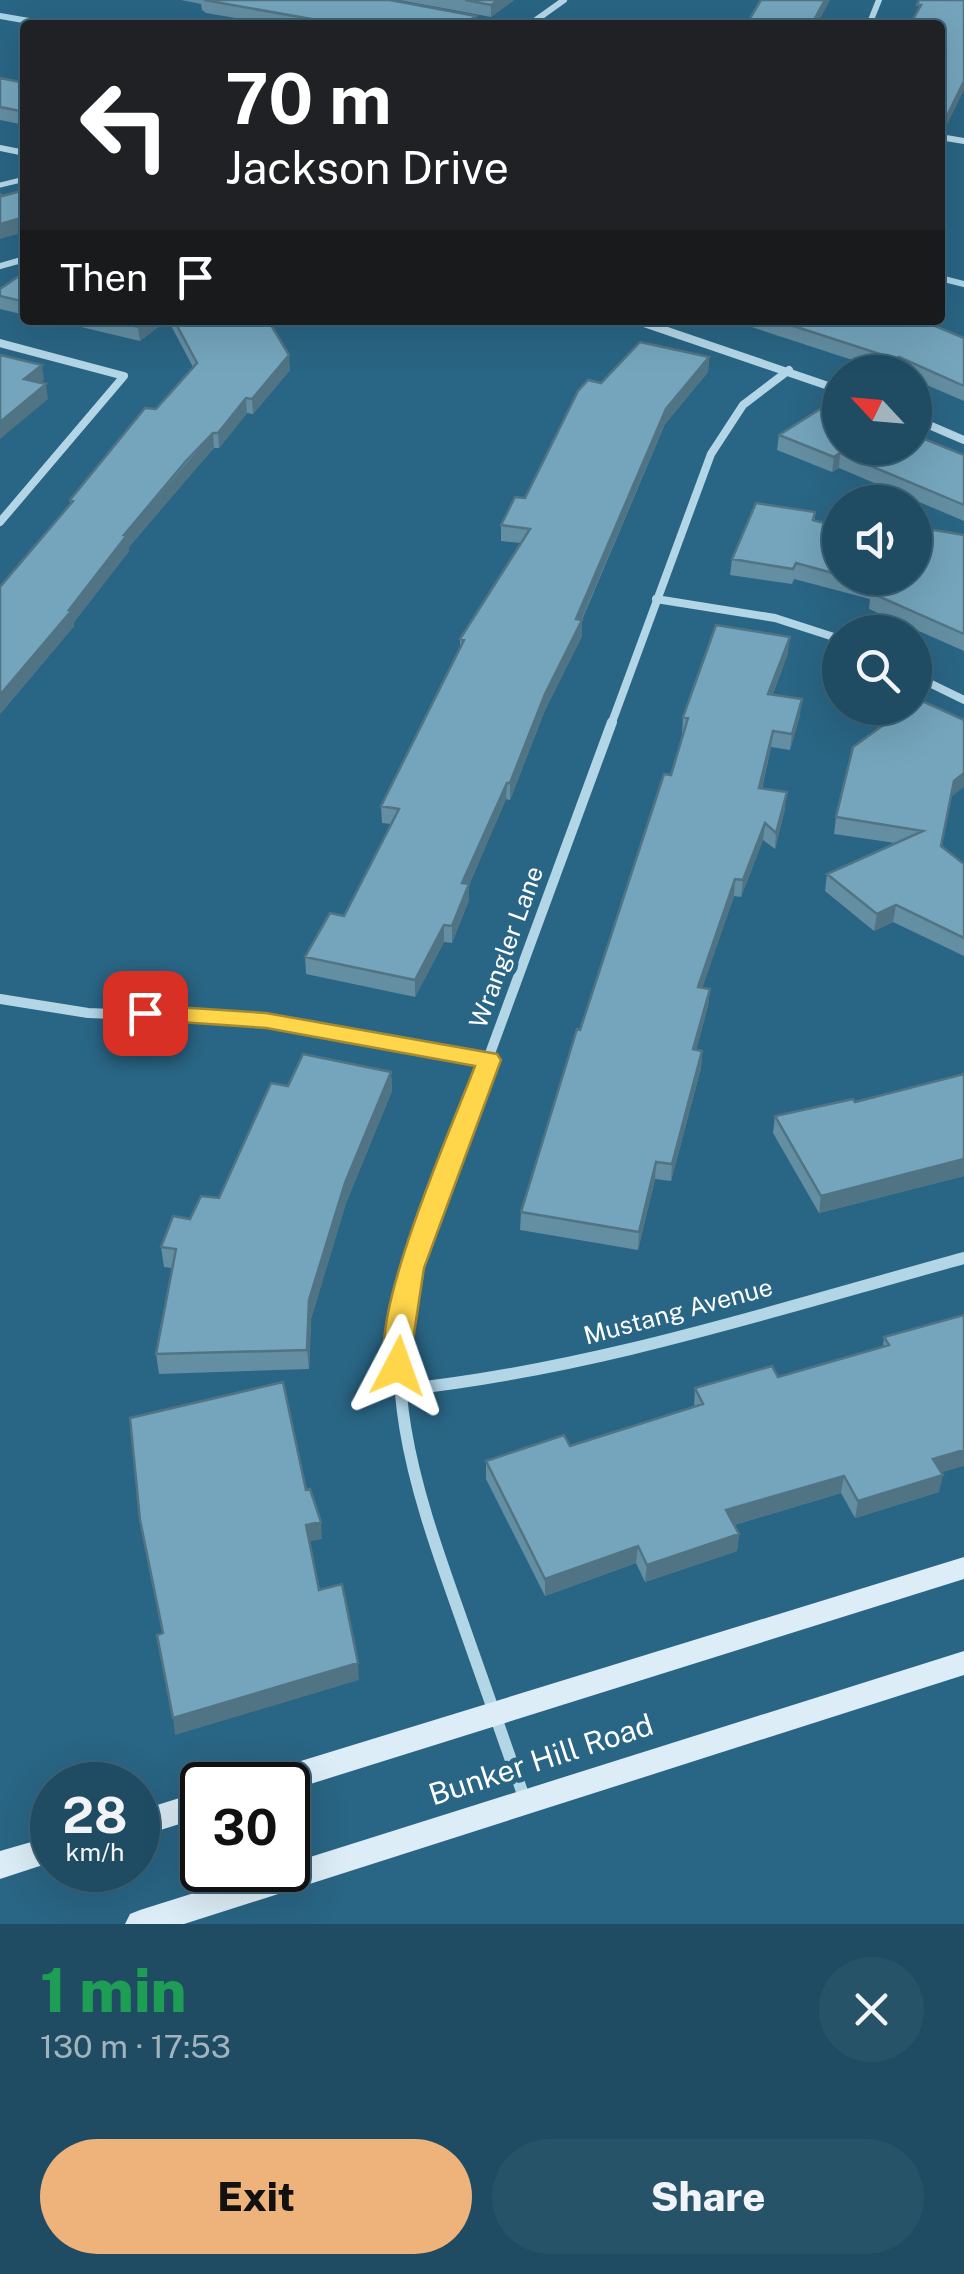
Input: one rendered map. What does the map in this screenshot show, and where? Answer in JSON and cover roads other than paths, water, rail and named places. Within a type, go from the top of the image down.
[{"type":"main road","points":[[310,1771],[964,1568]]},
{"type":"main road","name":"Bunker Hill Road","points":[[140,1924],[964,1662]]},
{"type":"main road","points":[[0,1865],[30,1856]]},
{"type":"street","points":[[536,20],[564,0]]},
{"type":"street","points":[[455,17],[470,20]]},
{"type":"street","points":[[650,325],[822,383]]},
{"type":"street","points":[[0,343],[124,376],[0,522]]},
{"type":"street","name":"Wrangler Lane","points":[[526,1801],[418,1495],[399,1390],[397,1342],[411,1268],[710,454],[744,405],[789,370]]},
{"type":"street","points":[[932,426],[964,440]]},
{"type":"street","points":[[656,599],[776,618],[822,633]]},
{"type":"street","points":[[932,684],[964,700]]},
{"type":"street","points":[[0,999],[88,1013],[266,1020],[489,1060]]},
{"type":"street","name":"Mustang Avenue","points":[[399,1390],[494,1380],[610,1354],[964,1258]]},
{"type":"waterway","points":[[0,16],[23,20]]},
{"type":"waterway","points":[[945,279],[964,284]]}]
